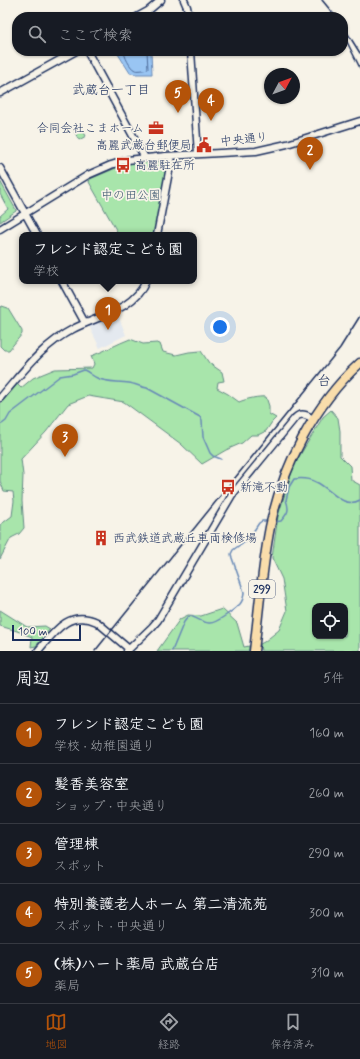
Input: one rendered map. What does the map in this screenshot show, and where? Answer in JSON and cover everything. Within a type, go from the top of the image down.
[{"type":"highway","name":"299","points":[[254,651],[270,528],[289,466],[313,419],[360,363]]},
{"type":"street","points":[[146,12],[161,0]]},
{"type":"street","points":[[184,0],[188,12]]},
{"type":"street","points":[[0,93],[67,56]]},
{"type":"street","points":[[90,56],[145,158]]},
{"type":"street","points":[[191,56],[198,154]]},
{"type":"street","name":"中央通り","points":[[0,229],[96,170],[127,160],[256,151],[272,148],[360,121]]},
{"type":"street","points":[[158,232],[172,156]]},
{"type":"street","points":[[0,168],[35,232]]},
{"type":"street","points":[[64,284],[85,323]]},
{"type":"street","points":[[0,398],[36,356],[49,344],[62,335],[85,323],[127,304],[144,284]]},
{"type":"street","points":[[38,651],[60,626],[79,618],[97,622],[128,650],[158,620],[232,495],[295,418],[301,415],[308,416],[313,419]]},
{"type":"shaded area","points":[[117,313],[126,335],[100,348],[89,326],[90,324]]},
{"type":"green space","points":[[80,125],[86,136],[79,140],[73,129]]},
{"type":"green space","name":"中の田公園","points":[[135,162],[168,162],[155,232],[117,232],[89,182],[90,179]]},
{"type":"green space","points":[[0,181],[16,211],[0,222],[0,216],[8,209],[0,194]]},
{"type":"green space","points":[[2,306],[8,308],[22,331],[22,334],[9,350],[4,350],[0,346],[0,308]]},
{"type":"green space","points":[[130,339],[143,344],[160,344],[163,352],[176,355],[201,351],[209,363],[222,372],[224,381],[218,382],[217,388],[239,402],[252,398],[266,397],[269,406],[269,414],[276,418],[266,431],[258,435],[251,435],[242,443],[226,450],[202,464],[181,444],[124,402],[88,396],[68,404],[46,432],[21,459],[23,475],[22,501],[24,528],[19,534],[11,538],[0,559],[0,525],[12,516],[14,501],[13,492],[4,491],[0,481],[0,404],[17,384],[21,388],[33,378],[55,369],[92,368],[94,364],[91,356]]},
{"type":"green space","points":[[331,410],[338,418],[340,431],[340,456],[350,466],[351,480],[360,485],[360,651],[261,651],[260,644],[279,630],[287,611],[282,579],[272,558],[278,516],[294,465],[323,417]]},
{"type":"green space","points":[[222,609],[237,623],[244,647],[249,646],[249,651],[157,651],[180,619],[188,615],[201,616]]},
{"type":"green space","points":[[0,610],[27,627],[45,626],[50,629],[36,646],[31,647],[32,637],[0,626]]},
{"type":"water","points":[[119,56],[151,56],[152,74],[130,73]]},
{"type":"waterway","points":[[0,424],[6,421],[10,414],[60,376],[73,374],[84,370],[101,380],[129,383],[147,388],[200,417],[202,421],[203,437],[210,453],[221,459]]},
{"type":"waterway","points":[[275,522],[281,521],[287,513],[288,506],[286,500],[289,487],[294,479],[300,478],[313,481],[337,497],[348,502],[360,500]]},
{"type":"waterway","points":[[251,488],[258,488]]},
{"type":"waterway","points":[[172,651],[184,622],[188,617],[191,616],[204,622],[212,623],[225,616],[240,604],[244,592],[231,554],[233,550],[249,538],[259,523],[262,521],[269,521]]},
{"type":"railway","points":[[322,0],[332,12]]},
{"type":"railway","points":[[348,34],[360,53]]},
{"type":"railway","points":[[348,44],[360,68]]},
{"type":"railway","points":[[95,651],[340,348],[360,316]]},
{"type":"place","name":"(株)ハート薬局 武蔵台店","points":[[178,113]]},
{"type":"place","name":"特別養護老人ホーム 第二清流苑","points":[[211,121]]},
{"type":"place","name":"合同会社こまホーム","points":[[156,128]]},
{"type":"place","name":"高麗武蔵台郵便局","points":[[204,145]]},
{"type":"place","name":"高麗駐在所","points":[[123,165]]},
{"type":"place","name":"髪香美容室","points":[[310,170]]},
{"type":"place","name":"フレンド認定こども園","points":[[108,330]]},
{"type":"place","name":"管理棟","points":[[65,457]]},
{"type":"place","name":"新滝不動","points":[[228,487]]},
{"type":"place","name":"西武鉄道武蔵丘車両検修場","points":[[101,538]]},
{"type":"district","name":"武蔵台一丁目","points":[[111,89]]},
{"type":"district","name":"台","points":[[324,380]]}]
